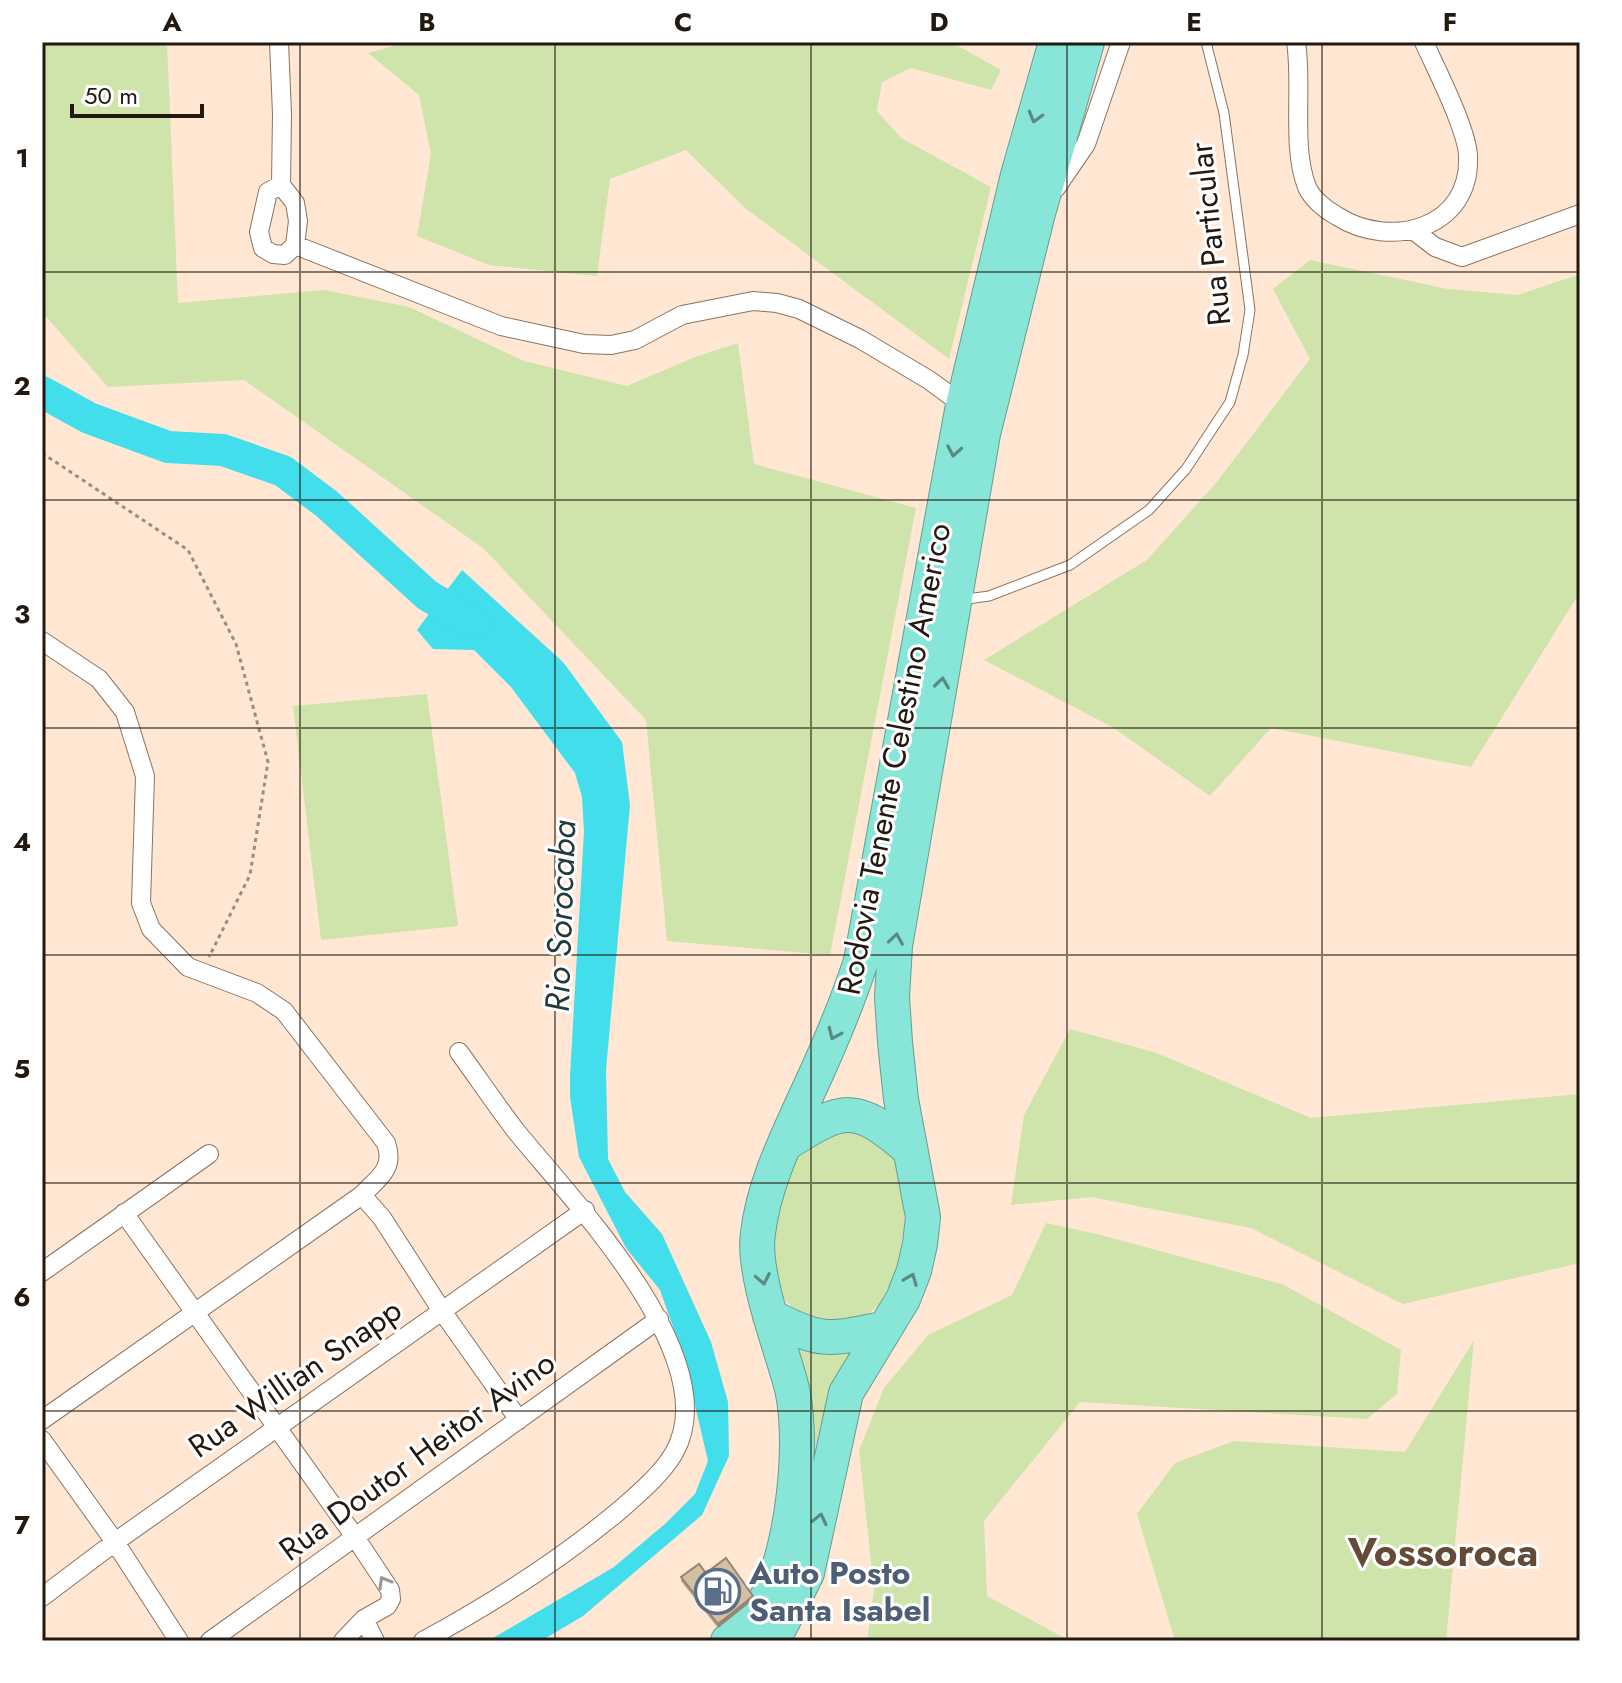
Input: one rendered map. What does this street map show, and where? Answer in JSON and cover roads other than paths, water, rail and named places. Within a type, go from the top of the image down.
[{"type":"highway","name":"Rodovia Tenente Celestino Americo","points":[[728,1641],[764,1604],[775,1581],[787,1537],[795,1475],[796,1429],[791,1385],[770,1316],[757,1238],[762,1202],[845,1009],[861,961],[963,405],[1018,175],[1056,42]]},
{"type":"highway","name":"Rodovia Tenente Celestino Americo","points":[[769,1641],[780,1627],[807,1573],[846,1393],[903,1299],[920,1244],[923,1217],[895,1042],[892,997],[895,946],[983,434],[1038,213],[1087,42]]},
{"type":"highway","points":[[785,1144],[821,1121],[844,1115],[862,1116],[881,1125],[910,1150]]},
{"type":"highway","points":[[770,1316],[795,1330],[822,1339],[883,1329]]},
{"type":"street","points":[[279,42],[281,185],[295,203],[298,221],[295,245],[285,255],[273,254],[263,248],[259,232],[268,192],[281,185]]},
{"type":"street","points":[[1038,213],[1086,144],[1121,42]]},
{"type":"street","points":[[1296,42],[1300,151],[1308,188],[1325,209],[1354,227],[1386,232],[1421,229],[1450,211],[1466,181],[1468,153],[1457,118],[1424,42]]},
{"type":"street","points":[[1413,230],[1435,247],[1462,257],[1580,214]]},
{"type":"street","points":[[295,245],[501,326],[584,344],[611,345],[635,340],[682,315],[753,301],[777,303],[799,309],[860,339],[929,380],[963,405]]},
{"type":"street","points":[[42,641],[99,679],[125,712],[145,776],[141,903],[151,929],[188,967],[257,993],[284,1011],[386,1143],[390,1155],[389,1166],[362,1195],[42,1420]]},
{"type":"street","points":[[423,1641],[486,1606],[583,1541],[646,1488],[674,1452],[685,1420],[680,1378],[659,1319],[618,1254],[585,1210],[516,1130],[459,1052]]},
{"type":"street","points":[[42,1272],[209,1154]]},
{"type":"street","points":[[362,1195],[382,1218],[442,1311],[519,1420]]},
{"type":"street","name":"Rua Willian Snapp","points":[[42,1597],[115,1542],[585,1210]]},
{"type":"street","points":[[124,1213],[390,1590],[391,1599],[387,1606],[364,1619],[343,1641]]},
{"type":"street","name":"Rua Doutor Heitor Avino","points":[[210,1641],[659,1319]]},
{"type":"street","points":[[42,1440],[115,1542],[179,1641]]},
{"type":"street","points":[[364,1619],[375,1641]]},
{"type":"lane","name":"Rua Particular","points":[[953,601],[989,596],[1070,565],[1149,510],[1186,469],[1230,402],[1243,355],[1250,310],[1224,113],[1206,42]]},
{"type":"water","name":"Rio Sorocaba","points":[[462,570],[563,662],[622,742],[630,805],[606,1070],[608,1159],[625,1192],[662,1234],[711,1342],[728,1402],[729,1456],[702,1515],[583,1616],[541,1641],[488,1641],[614,1567],[695,1494],[708,1461],[684,1358],[660,1290],[626,1248],[579,1157],[570,1076],[584,831],[582,797],[575,773],[511,687],[474,650],[433,649],[417,630]]},
{"type":"waterway","name":"Rio Sorocaba","points":[[42,392],[89,418],[168,447],[223,450],[283,471],[327,504],[427,595],[474,623]]},
{"type":"place","name":"Auto Posto Santa Isabel","points":[[718,1591]]},
{"type":"district","name":"Vossoroca","points":[[1443,1552]]}]
